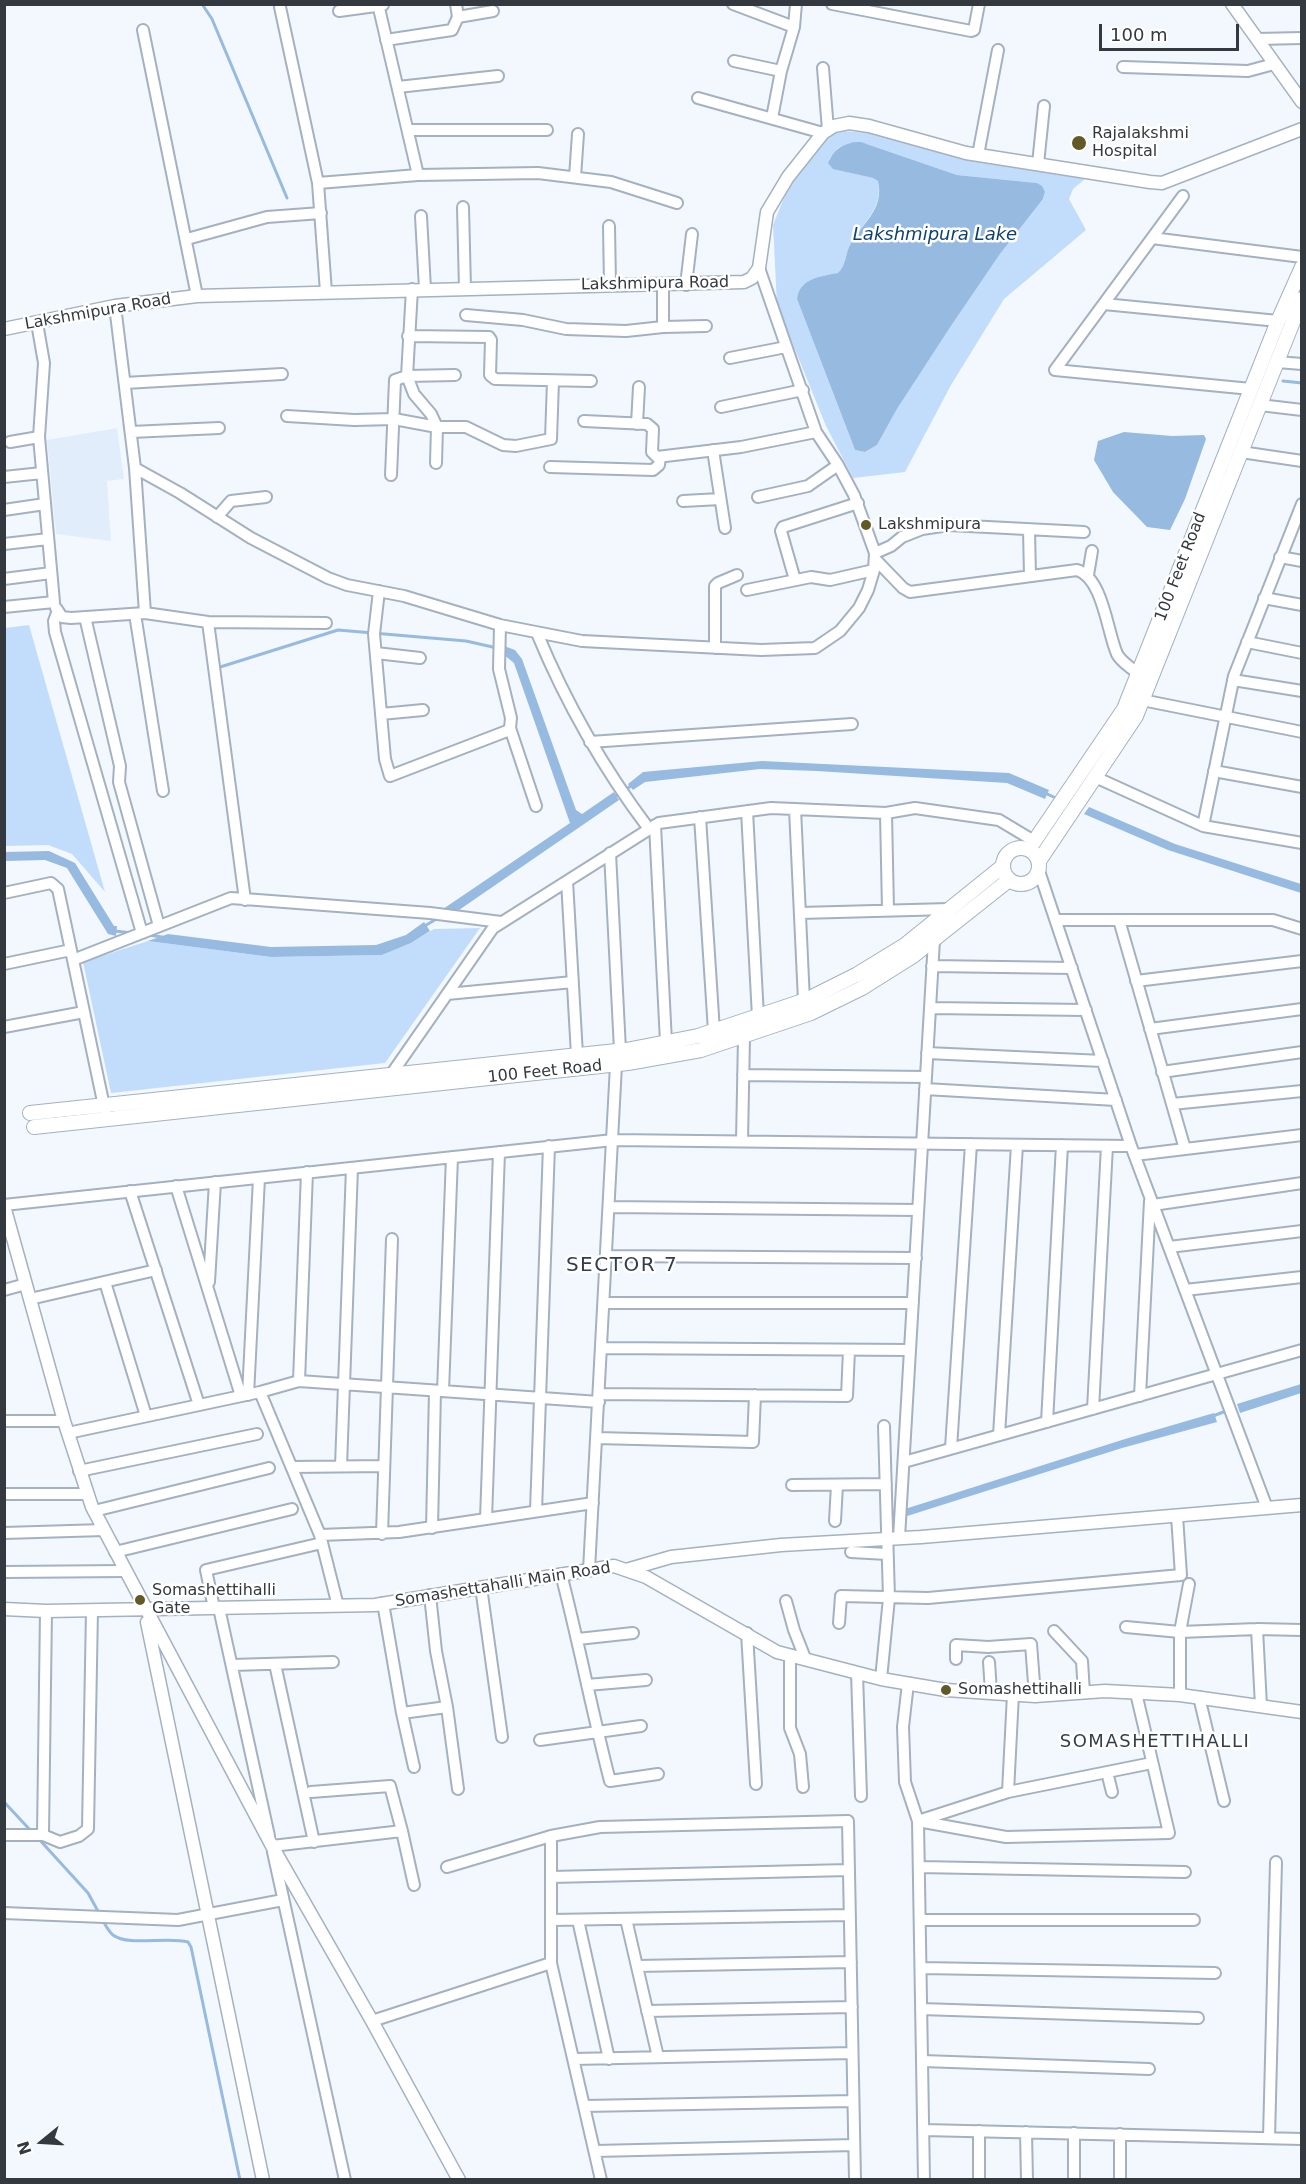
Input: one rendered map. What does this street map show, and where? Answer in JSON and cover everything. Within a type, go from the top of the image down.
[{"type":"main road","name":"100 Feet Road","points":[[105,1112],[381,1089],[616,1065],[701,1050],[811,1013],[862,988],[913,956],[1009,880],[1015,884],[1025,884],[1034,879],[1124,709],[1278,321],[1302,267]]},
{"type":"main road","name":"100 Feet Road","points":[[32,1120],[392,1074],[620,1050],[666,1042],[714,1031],[804,1001],[855,975],[905,945],[1003,866],[1006,856],[1013,849],[1032,845],[1055,811],[1136,716],[1277,362],[1298,319],[1302,299]]},
{"type":"main road","points":[[1032,845],[1039,866]]},
{"type":"main road","points":[[1003,866],[1009,880]]},
{"type":"street","points":[[339,11],[383,4]]},
{"type":"street","points":[[386,40],[452,30],[458,17],[456,4]]},
{"type":"street","points":[[733,4],[794,27]]},
{"type":"street","points":[[772,118],[794,27],[796,4]]},
{"type":"street","points":[[832,4],[971,31],[974,30],[979,4]]},
{"type":"street","points":[[1232,4],[1274,64],[1296,84],[1302,102]]},
{"type":"street","points":[[378,5],[418,175]]},
{"type":"street","points":[[280,7],[318,183],[326,292]]},
{"type":"street","points":[[458,17],[493,10]]},
{"type":"street","points":[[143,30],[197,296]]},
{"type":"street","points":[[1257,39],[1302,38]]},
{"type":"street","points":[[978,155],[998,50]]},
{"type":"street","points":[[734,62],[782,70]]},
{"type":"street","points":[[1123,67],[1248,71],[1274,64]]},
{"type":"street","points":[[823,68],[825,131],[788,177],[767,212],[759,268],[816,432],[838,465],[858,504],[875,561],[903,588],[910,591],[1077,570],[1088,575]]},
{"type":"street","points":[[398,87],[498,76]]},
{"type":"street","points":[[698,98],[825,131],[849,123],[869,126],[978,155],[1162,183],[1302,129]]},
{"type":"street","points":[[1038,164],[1044,106]]},
{"type":"street","points":[[408,130],[547,130]]},
{"type":"street","points":[[575,177],[578,134]]},
{"type":"street","points":[[318,183],[418,175],[538,173],[611,182],[677,203]]},
{"type":"street","points":[[1183,196],[1055,370],[1251,389]]},
{"type":"street","points":[[463,207],[465,289]]},
{"type":"street","points":[[187,239],[267,216],[321,213]]},
{"type":"street","points":[[421,216],[425,290]]},
{"type":"street","points":[[609,226],[610,285]]},
{"type":"street","points":[[686,285],[692,234]]},
{"type":"street","points":[[1152,238],[1302,257]]},
{"type":"street","name":"Lakshmipura Road","points":[[4,329],[115,306],[197,296],[412,289],[686,285],[744,282],[752,278],[759,268]]},
{"type":"street","points":[[663,284],[663,327]]},
{"type":"street","points":[[412,289],[407,376],[414,394],[431,414],[437,428],[436,463]]},
{"type":"street","points":[[1104,304],[1278,321]]},
{"type":"street","points":[[115,306],[135,468],[140,614],[163,790]]},
{"type":"street","points":[[465,315],[523,320],[566,329],[626,331],[706,326]]},
{"type":"street","points":[[37,323],[44,363],[39,437],[56,607],[55,632],[136,935]]},
{"type":"street","points":[[408,336],[489,338],[491,340],[490,375],[493,378],[591,381]]},
{"type":"street","points":[[730,358],[786,347]]},
{"type":"street","points":[[1277,362],[1302,364]]},
{"type":"street","points":[[125,383],[282,374]]},
{"type":"street","points":[[390,475],[394,381],[407,376],[455,375]]},
{"type":"street","points":[[287,416],[354,420],[394,418],[437,428],[466,427],[503,445],[516,446],[550,441],[552,438],[554,381]]},
{"type":"street","points":[[637,424],[639,387]]},
{"type":"street","points":[[721,407],[803,390]]},
{"type":"street","points":[[1260,405],[1302,410]]},
{"type":"street","points":[[584,422],[647,424],[653,429],[652,452],[655,456],[660,457],[741,447],[816,432]]},
{"type":"street","points":[[130,432],[219,428]]},
{"type":"street","points":[[10,442],[39,437]]},
{"type":"street","points":[[713,450],[725,528]]},
{"type":"street","points":[[1241,452],[1302,461]]},
{"type":"street","points":[[550,467],[652,470],[659,465],[660,457]]},
{"type":"street","points":[[758,497],[808,486],[838,465]]},
{"type":"street","points":[[135,468],[180,493],[251,538],[328,578],[347,585],[404,596],[500,625],[582,641],[761,650],[814,648],[840,631],[859,608],[868,590],[875,561]]},
{"type":"street","points":[[4,477],[42,473]]},
{"type":"street","points":[[217,517],[231,501],[266,497]]},
{"type":"street","points":[[683,501],[720,499]]},
{"type":"street","points":[[4,510],[45,504]]},
{"type":"street","points":[[795,580],[781,531],[783,527],[858,504]]},
{"type":"street","points":[[1203,826],[1233,680],[1301,508]]},
{"type":"street","points":[[747,590],[811,577],[827,580],[875,561],[912,533],[949,525],[1084,532]]},
{"type":"street","points":[[1029,530],[1030,576]]},
{"type":"street","points":[[4,544],[48,539]]},
{"type":"street","points":[[1092,552],[1088,575],[1100,601],[1118,657],[1138,674]]},
{"type":"street","points":[[1280,557],[1302,561]]},
{"type":"street","points":[[4,579],[51,573]]},
{"type":"street","points":[[715,648],[715,586],[737,575]]},
{"type":"street","points":[[379,591],[374,634],[388,772],[393,776],[510,728]]},
{"type":"street","points":[[1264,598],[1302,604]]},
{"type":"street","points":[[4,607],[56,607]]},
{"type":"street","points":[[56,607],[62,617],[72,618],[140,614],[208,622],[326,623]]},
{"type":"street","points":[[85,617],[120,766],[119,782],[156,927]]},
{"type":"street","points":[[208,622],[244,900]]},
{"type":"street","points":[[500,625],[499,669],[511,718],[510,728],[536,806]]},
{"type":"street","points":[[537,633],[560,687],[590,742],[622,792],[652,827],[666,1042]]},
{"type":"street","points":[[1247,642],[1302,653]]},
{"type":"street","points":[[376,653],[420,658]]},
{"type":"street","points":[[1233,680],[1302,691]]},
{"type":"street","points":[[1142,700],[1302,732]]},
{"type":"street","points":[[381,714],[423,710]]},
{"type":"street","points":[[590,742],[852,724]]},
{"type":"street","points":[[1214,771],[1302,787]]},
{"type":"street","points":[[1089,773],[1203,826],[1302,843]]},
{"type":"street","points":[[381,1089],[493,928],[659,823],[771,808],[886,813],[915,808],[999,820],[1032,845]]},
{"type":"street","points":[[795,808],[804,1001]]},
{"type":"street","points":[[747,811],[758,1017]]},
{"type":"street","points":[[886,813],[888,910]]},
{"type":"street","points":[[700,817],[714,1031]]},
{"type":"street","points":[[610,853],[620,1050]]},
{"type":"street","points":[[1039,866],[1133,1151],[1268,1508]]},
{"type":"street","points":[[567,881],[577,1055]]},
{"type":"street","points":[[4,893],[51,883],[55,884],[58,889],[105,1112]]},
{"type":"street","points":[[4,964],[72,955],[136,935],[231,898],[457,916],[501,922]]},
{"type":"street","points":[[800,913],[949,909]]},
{"type":"street","points":[[1056,920],[1273,920],[1302,929]]},
{"type":"street","points":[[1119,920],[1185,1149]]},
{"type":"street","points":[[881,1679],[889,1598],[887,1554],[894,1539],[904,1462],[934,940]]},
{"type":"street","points":[[1136,981],[1302,961]]},
{"type":"street","points":[[932,966],[1072,968]]},
{"type":"street","points":[[447,994],[573,982]]},
{"type":"street","points":[[930,1008],[1086,1010]]},
{"type":"street","points":[[1150,1029],[1302,1009]]},
{"type":"street","points":[[4,1027],[84,1012]]},
{"type":"street","points":[[742,1141],[744,1037]]},
{"type":"street","points":[[1162,1072],[1302,1052]]},
{"type":"street","points":[[927,1053],[1102,1060]]},
{"type":"street","points":[[589,1569],[616,1065]]},
{"type":"street","points":[[743,1075],[926,1077]]},
{"type":"street","points":[[925,1089],[1116,1100]]},
{"type":"street","points":[[1172,1104],[1302,1091]]},
{"type":"street","points":[[459,2180],[272,1846],[94,1512],[79,1471],[26,1284],[9,1241],[4,1205],[613,1140],[1062,1145],[1107,1146],[1133,1151],[1185,1149],[1302,1135]]},
{"type":"street","points":[[951,1448],[971,1144]]},
{"type":"street","points":[[999,1435],[1017,1145]]},
{"type":"street","points":[[1047,1422],[1062,1145]]},
{"type":"street","points":[[536,1512],[549,1146]]},
{"type":"street","points":[[1093,1409],[1107,1146]]},
{"type":"street","points":[[486,1519],[499,1152]]},
{"type":"street","points":[[432,1528],[452,1157]]},
{"type":"street","points":[[341,1466],[352,1168]]},
{"type":"street","points":[[299,1381],[307,1172]]},
{"type":"street","points":[[244,1396],[259,1178]]},
{"type":"street","points":[[208,1292],[215,1182]]},
{"type":"street","points":[[1152,1201],[1302,1183]]},
{"type":"street","points":[[176,1186],[208,1292],[244,1396]]},
{"type":"street","points":[[130,1191],[199,1405]]},
{"type":"street","points":[[1140,1396],[1152,1201]]},
{"type":"street","points":[[609,1207],[918,1210]]},
{"type":"street","points":[[1169,1247],[1302,1231]]},
{"type":"street","points":[[382,1534],[392,1239]]},
{"type":"street","points":[[607,1256],[915,1258]]},
{"type":"street","points":[[30,1299],[156,1270]]},
{"type":"street","points":[[1185,1290],[1302,1277]]},
{"type":"street","points":[[105,1282],[146,1416]]},
{"type":"street","points":[[4,1290],[26,1284]]},
{"type":"street","points":[[604,1303],[913,1303]]},
{"type":"street","points":[[602,1348],[910,1350]]},
{"type":"street","points":[[4,1421],[66,1427],[146,1416],[244,1396],[299,1381],[540,1398],[847,1396],[849,1350]]},
{"type":"street","points":[[904,1462],[1302,1350]]},
{"type":"street","points":[[260,1392],[321,1539],[338,1606]]},
{"type":"street","points":[[597,1438],[753,1442],[754,1395]]},
{"type":"street","points":[[884,1426],[886,1484],[894,1539]]},
{"type":"street","points":[[79,1471],[257,1434]]},
{"type":"street","points":[[292,1467],[384,1466]]},
{"type":"street","points":[[94,1512],[269,1468]]},
{"type":"street","points":[[792,1485],[886,1484]]},
{"type":"street","points":[[835,1521],[837,1485]]},
{"type":"street","points":[[4,1494],[88,1494]]},
{"type":"street","points":[[345,2180],[232,1665],[206,1570],[321,1539],[432,1528],[593,1503]]},
{"type":"street","points":[[626,1570],[671,1557],[781,1545],[894,1539],[1302,1505]]},
{"type":"street","points":[[115,1552],[292,1509]]},
{"type":"street","points":[[838,1623],[841,1596],[928,1598],[1181,1575],[1177,1516]]},
{"type":"street","points":[[4,1533],[104,1530]]},
{"type":"street","points":[[851,1552],[887,1554]]},
{"type":"street","name":"Somashettahalli Main Road","points":[[4,1609],[46,1611],[338,1606],[383,1603],[614,1566],[646,1576],[777,1652],[881,1679],[946,1690],[1035,1696],[1084,1693],[1180,1695],[1302,1712]]},
{"type":"street","points":[[4,1572],[125,1571]]},
{"type":"street","points":[[561,1574],[610,1781],[658,1774]]},
{"type":"street","points":[[1180,1695],[1180,1632],[1189,1584]]},
{"type":"street","points":[[481,1587],[502,1737]]},
{"type":"street","points":[[430,1596],[436,1651],[447,1707],[458,1789]]},
{"type":"street","points":[[786,1601],[805,1658]]},
{"type":"street","points":[[383,1603],[414,1767]]},
{"type":"street","points":[[145,1609],[263,2180]]},
{"type":"street","points":[[7,1834],[44,1835],[60,1842],[79,1836],[88,1829],[92,1610]]},
{"type":"street","points":[[44,1835],[46,1611]]},
{"type":"street","points":[[1126,1627],[1180,1632],[1302,1630]]},
{"type":"street","points":[[1257,1629],[1261,1706]]},
{"type":"street","points":[[1054,1631],[1082,1661],[1084,1693]]},
{"type":"street","points":[[578,1639],[633,1633]]},
{"type":"street","points":[[747,1633],[756,1784]]},
{"type":"street","points":[[956,1659],[956,1645],[988,1647],[1031,1644],[1035,1696]]},
{"type":"street","points":[[790,1655],[790,1728],[800,1754],[802,1787]]},
{"type":"street","points":[[232,1665],[333,1662]]},
{"type":"street","points":[[989,1662],[991,1692]]},
{"type":"street","points":[[275,1664],[314,1842]]},
{"type":"street","points":[[857,1673],[861,1796]]},
{"type":"street","points":[[586,1685],[646,1680]]},
{"type":"street","points":[[908,1683],[903,1727],[905,1782],[918,1821],[924,2180]]},
{"type":"street","points":[[918,1821],[1006,1838],[1169,1833],[1136,1693]]},
{"type":"street","points":[[1008,1792],[1013,1694]]},
{"type":"street","points":[[1199,1697],[1224,1801]]},
{"type":"street","points":[[402,1713],[447,1707]]},
{"type":"street","points":[[540,1740],[640,1725]]},
{"type":"street","points":[[918,1821],[1008,1792],[1152,1763]]},
{"type":"street","points":[[1107,1772],[1112,1792]]},
{"type":"street","points":[[311,1792],[390,1786],[414,1885]]},
{"type":"street","points":[[447,1867],[551,1836],[600,1827],[848,1821],[855,2180]]},
{"type":"street","points":[[272,1846],[402,1831]]},
{"type":"street","points":[[551,1836],[551,1963],[601,2180]]},
{"type":"street","points":[[1269,2138],[1276,1862]]},
{"type":"street","points":[[919,1867],[1185,1872]]},
{"type":"street","points":[[551,1876],[849,1870]]},
{"type":"street","points":[[4,1913],[178,1920],[283,1900]]},
{"type":"street","points":[[551,1920],[850,1915]]},
{"type":"street","points":[[626,1919],[658,2057]]},
{"type":"street","points":[[578,1920],[609,2059]]},
{"type":"street","points":[[920,1920],[1194,1920]]},
{"type":"street","points":[[637,1966],[851,1962]]},
{"type":"street","points":[[372,2021],[551,1963]]},
{"type":"street","points":[[921,1968],[1215,1973]]},
{"type":"street","points":[[647,2011],[852,2007]]},
{"type":"street","points":[[921,2009],[1198,2018]]},
{"type":"street","points":[[574,2060],[852,2053]]},
{"type":"street","points":[[923,2061],[1149,2069]]},
{"type":"street","points":[[584,2106],[853,2101]]},
{"type":"street","points":[[924,2130],[1302,2139]]},
{"type":"street","points":[[979,2131],[979,2180]]},
{"type":"street","points":[[1026,2132],[1027,2180]]},
{"type":"street","points":[[1074,2133],[1074,2180]]},
{"type":"street","points":[[1120,2134],[1120,2180]]},
{"type":"street","points":[[595,2151],[854,2145]]},
{"type":"shaded area","points":[[834,130],[878,134],[959,158],[1085,179],[1073,189],[1069,199],[1086,230],[1004,299],[951,385],[905,472],[853,478],[826,426],[777,305],[773,225],[792,178]],"holes":[[[849,143],[867,144],[957,175],[1037,183],[1043,188],[1045,194],[1000,254],[951,326],[897,409],[877,445],[865,452],[855,450],[797,299],[802,286],[807,282],[839,273],[848,250],[878,201],[878,181],[835,169],[829,159],[838,148]]]},
{"type":"shaded area","points":[[117,428],[124,479],[107,481],[111,541],[56,534],[47,440]]},
{"type":"shaded area","points":[[29,625],[105,892],[72,854],[48,845],[5,846],[5,628]]},
{"type":"shaded area","points":[[480,928],[385,1063],[111,1093],[83,962],[148,941],[271,957],[382,955],[411,943],[434,929]]},
{"type":"water","name":"Lakshmipura Lake","points":[[861,142],[957,175],[1037,183],[1045,192],[1043,199],[1000,254],[951,326],[897,409],[877,445],[865,452],[855,450],[797,299],[802,286],[807,282],[838,273],[841,270],[849,247],[875,209],[879,192],[878,181],[833,169],[828,163],[841,147]]},
{"type":"water","points":[[1124,432],[1172,436],[1204,435],[1206,439],[1185,499],[1170,530],[1147,527],[1113,492],[1094,460],[1098,441]]},
{"type":"water","points":[[504,646],[515,650],[522,659],[576,810],[582,814],[614,792],[619,800],[459,910],[443,909],[570,823],[514,663],[503,654]]},
{"type":"water","points":[[762,761],[1009,773],[1049,790],[1045,799],[1007,783],[760,769],[645,782],[633,790],[628,784],[643,772]]},
{"type":"water","points":[[1089,807],[1175,844],[1301,884],[1301,893],[1168,850],[1084,814]]},
{"type":"water","points":[[49,851],[75,863],[114,926],[117,926],[116,936],[108,934],[67,868],[45,860],[5,861],[5,852]]},
{"type":"water","points":[[424,922],[430,931],[411,943],[382,955],[271,957],[148,941],[168,934],[271,947],[376,945],[406,935]]},
{"type":"water","points":[[1301,1384],[1301,1393],[1240,1413],[1237,1404]]},
{"type":"water","points":[[1214,1413],[1217,1422],[1122,1448],[904,1517],[905,1509]]},
{"type":"waterway","points":[[202,4],[212,19],[287,198]]},
{"type":"waterway","points":[[1283,381],[1302,383]]},
{"type":"waterway","points":[[217,668],[338,630],[466,641],[497,648]]},
{"type":"waterway","points":[[614,797],[634,784]]},
{"type":"waterway","points":[[1045,793],[1058,799]]},
{"type":"waterway","points":[[423,927],[438,918]]},
{"type":"waterway","points":[[115,931],[132,933]]},
{"type":"waterway","points":[[148,935],[162,937]]},
{"type":"waterway","points":[[1213,1416],[1226,1411]]},
{"type":"waterway","points":[[5,1803],[32,1832]]},
{"type":"waterway","points":[[37,1837],[88,1893],[99,1913]]},
{"type":"waterway","points":[[102,1919],[111,1933],[120,1938],[138,1941],[179,1940],[188,1942],[191,1947],[240,2180]]},
{"type":"place","name":"Rajalakshmi Hospital","points":[[1079,143]]},
{"type":"place","name":"Lakshmipura","points":[[866,525]]},
{"type":"place","name":"Somashettihalli Gate","points":[[140,1600]]},
{"type":"place","name":"Somashettihalli","points":[[946,1690]]},
{"type":"district","name":"SECTOR 7","points":[[622,1266]]},
{"type":"district","name":"SOMASHETTIHALLI","points":[[1155,1742]]}]
